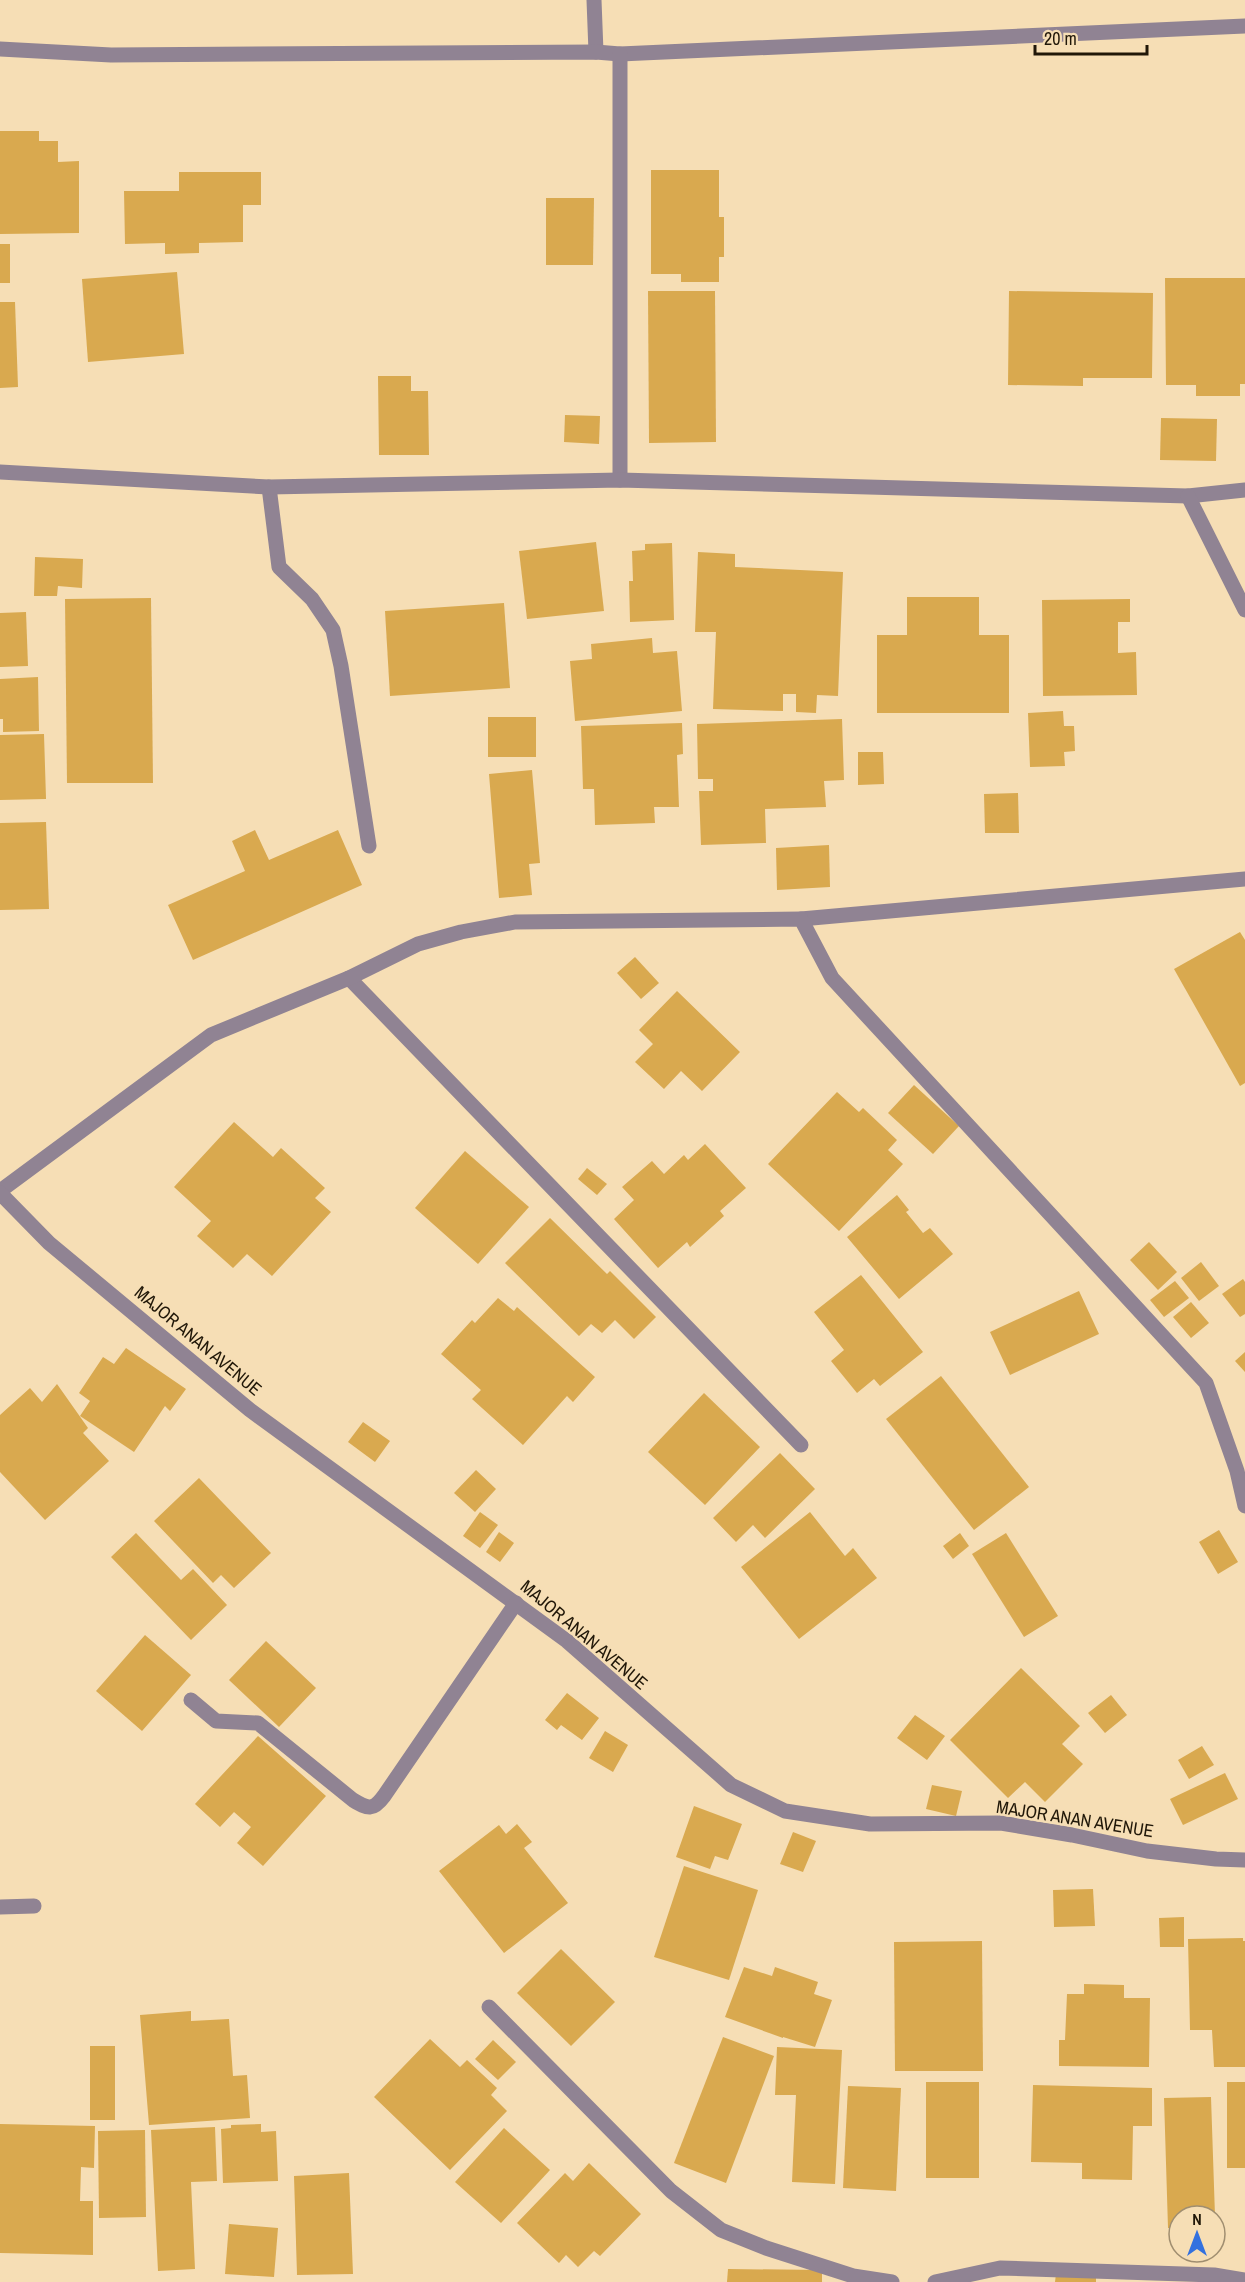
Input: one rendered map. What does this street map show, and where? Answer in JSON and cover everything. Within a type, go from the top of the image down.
[{"type":"street","points":[[594,0],[596,52]]},
{"type":"street","points":[[0,49],[111,55],[596,52],[620,54],[1245,26]]},
{"type":"street","points":[[620,54],[620,480]]},
{"type":"street","points":[[0,472],[269,487],[620,480],[1188,496],[1245,490]]},
{"type":"street","points":[[269,487],[279,567],[312,599],[333,630],[341,666],[369,846]]},
{"type":"street","points":[[1188,496],[1245,610]]},
{"type":"street","points":[[0,1192],[211,1035],[349,978],[418,944],[461,932],[515,922],[801,919],[1245,879]]},
{"type":"street","points":[[801,919],[832,978],[1206,1383],[1237,1471],[1245,1506]]},
{"type":"street","points":[[349,978],[801,1445]]},
{"type":"street","name":"MAJOR ANAN AVENUE","points":[[0,1192],[49,1243],[250,1410],[567,1641],[731,1785],[785,1811],[870,1824],[1001,1823],[1147,1851],[1245,1860]]},
{"type":"street","points":[[191,1700],[216,1721],[258,1723],[352,1800],[370,1808],[378,1804],[384,1796],[516,1603]]},
{"type":"street","points":[[0,1906],[34,1906]]},
{"type":"street","points":[[489,2007],[671,2191],[721,2230],[766,2248],[853,2276],[892,2282]]},
{"type":"street","points":[[935,2282],[1000,2268],[1214,2275],[1245,2280]]},
{"type":"building","points":[[0,131],[39,131],[39,141],[58,141],[58,162],[79,161],[79,233],[0,234]]},
{"type":"building","points":[[651,170],[719,170],[719,217],[724,217],[724,257],[719,257],[719,282],[681,282],[681,274],[651,274]]},
{"type":"building","points":[[179,172],[261,172],[261,205],[243,205],[243,242],[199,243],[199,253],[165,254],[165,243],[125,244],[124,191],[179,191]]},
{"type":"building","points":[[546,198],[594,198],[593,265],[546,265]]},
{"type":"building","points":[[0,244],[10,244],[10,283],[0,283]]},
{"type":"building","points":[[177,272],[184,354],[88,362],[82,279]]},
{"type":"building","points":[[1165,278],[1245,278],[1245,384],[1240,384],[1240,396],[1196,396],[1196,385],[1166,385]]},
{"type":"building","points":[[648,291],[715,291],[716,442],[649,443]]},
{"type":"building","points":[[1009,291],[1153,293],[1152,378],[1083,378],[1083,386],[1008,385]]},
{"type":"building","points":[[0,302],[15,302],[18,387],[0,388]]},
{"type":"building","points":[[378,376],[411,376],[411,391],[428,391],[429,455],[379,455]]},
{"type":"building","points":[[565,415],[600,416],[599,444],[564,442]]},
{"type":"building","points":[[1161,418],[1217,419],[1216,461],[1160,460]]},
{"type":"building","points":[[596,542],[604,611],[527,619],[519,551]]},
{"type":"building","points":[[672,543],[674,620],[630,622],[629,581],[633,581],[632,551],[645,550],[645,544]]},
{"type":"building","points":[[698,552],[735,554],[735,567],[843,572],[838,696],[817,695],[816,713],[796,712],[796,694],[783,694],[783,711],[713,709],[716,632],[695,632]]},
{"type":"building","points":[[35,557],[83,559],[82,588],[58,586],[57,596],[34,596]]},
{"type":"building","points":[[907,597],[979,597],[979,635],[1009,635],[1009,713],[877,713],[877,635],[907,635]]},
{"type":"building","points":[[151,598],[153,783],[67,783],[65,599]]},
{"type":"building","points":[[1130,599],[1130,622],[1118,622],[1118,653],[1136,652],[1137,695],[1043,696],[1042,600]]},
{"type":"building","points":[[504,603],[510,688],[390,696],[385,611]]},
{"type":"building","points":[[26,612],[28,666],[0,667],[0,613]]},
{"type":"building","points":[[652,638],[653,653],[677,651],[682,711],[575,721],[570,661],[592,659],[591,644]]},
{"type":"building","points":[[38,677],[39,731],[3,732],[3,719],[0,719],[0,679]]},
{"type":"building","points":[[1063,711],[1064,726],[1074,726],[1075,751],[1064,752],[1065,766],[1030,767],[1028,713]]},
{"type":"building","points":[[488,717],[536,717],[536,757],[488,757]]},
{"type":"building","points":[[842,719],[844,780],[824,781],[826,807],[765,809],[766,843],[701,845],[699,791],[713,791],[713,779],[698,779],[697,724]]},
{"type":"building","points":[[682,723],[683,754],[677,755],[679,807],[654,807],[655,823],[595,825],[594,789],[583,789],[581,726]]},
{"type":"building","points":[[44,734],[46,799],[0,800],[0,735]]},
{"type":"building","points":[[858,752],[883,752],[884,784],[858,785]]},
{"type":"building","points":[[532,770],[540,863],[529,864],[532,895],[499,898],[489,774]]},
{"type":"building","points":[[1018,793],[1019,833],[985,833],[984,794]]},
{"type":"building","points":[[46,822],[49,909],[0,910],[0,823]]},
{"type":"building","points":[[255,830],[269,860],[338,830],[362,885],[193,960],[168,905],[245,871],[232,841]]},
{"type":"building","points":[[829,845],[830,887],[777,890],[776,848]]},
{"type":"building","points":[[1240,932],[1245,940],[1245,1083],[1240,1086],[1174,969]]},
{"type":"building","points":[[635,957],[659,983],[641,999],[617,973]]},
{"type":"building","points":[[677,991],[740,1052],[702,1091],[681,1071],[664,1089],[635,1062],[653,1044],[639,1030]]},
{"type":"building","points":[[914,1085],[959,1126],[933,1154],[888,1113]]},
{"type":"building","points":[[837,1092],[859,1112],[863,1108],[897,1140],[888,1150],[903,1164],[839,1231],[768,1164]]},
{"type":"building","points":[[234,1122],[273,1157],[281,1148],[325,1188],[315,1198],[331,1212],[272,1276],[247,1254],[233,1268],[197,1236],[211,1221],[174,1187]]},
{"type":"building","points":[[705,1144],[746,1188],[720,1211],[724,1216],[690,1247],[687,1242],[658,1268],[614,1219],[634,1200],[622,1187],[652,1161],[664,1174],[684,1155],[688,1160]]},
{"type":"building","points":[[465,1151],[529,1207],[478,1264],[415,1208]]},
{"type":"building","points":[[587,1168],[607,1184],[597,1195],[578,1179]]},
{"type":"building","points":[[897,1195],[909,1210],[906,1212],[923,1233],[930,1228],[953,1254],[899,1299],[847,1237]]},
{"type":"building","points":[[550,1218],[607,1274],[610,1271],[656,1317],[634,1339],[615,1320],[602,1333],[591,1324],[579,1336],[505,1263]]},
{"type":"building","points":[[1149,1242],[1177,1272],[1158,1290],[1130,1260]]},
{"type":"building","points":[[1201,1262],[1219,1286],[1199,1301],[1181,1278]]},
{"type":"building","points":[[861,1275],[923,1352],[880,1386],[874,1379],[857,1393],[831,1361],[844,1350],[814,1312]]},
{"type":"building","points":[[1243,1279],[1245,1282],[1245,1314],[1240,1317],[1222,1294]]},
{"type":"building","points":[[1175,1281],[1189,1298],[1164,1317],[1150,1300]]},
{"type":"building","points":[[1079,1291],[1099,1334],[1010,1375],[990,1332]]},
{"type":"building","points":[[498,1298],[514,1311],[517,1307],[595,1377],[573,1402],[567,1396],[523,1445],[472,1399],[481,1390],[441,1354],[472,1320],[475,1323]]},
{"type":"building","points":[[1191,1302],[1209,1323],[1191,1338],[1173,1317]]},
{"type":"building","points":[[126,1348],[186,1389],[170,1411],[165,1406],[134,1452],[80,1416],[90,1401],[79,1393],[103,1357],[114,1364]]},
{"type":"building","points":[[1245,1352],[1245,1372],[1235,1361]]},
{"type":"building","points":[[941,1376],[1029,1487],[974,1530],[886,1419]]},
{"type":"building","points":[[57,1384],[88,1428],[83,1433],[109,1461],[45,1520],[0,1472],[0,1415],[30,1388],[42,1402]]},
{"type":"building","points":[[704,1393],[760,1447],[705,1505],[648,1452]]},
{"type":"building","points":[[363,1422],[390,1441],[375,1462],[348,1442]]},
{"type":"building","points":[[780,1453],[815,1489],[765,1538],[753,1525],[736,1542],[713,1518]]},
{"type":"building","points":[[476,1470],[496,1489],[475,1512],[454,1493]]},
{"type":"building","points":[[199,1478],[271,1553],[234,1588],[221,1575],[213,1583],[154,1521]]},
{"type":"building","points":[[480,1512],[498,1525],[480,1548],[463,1536]]},
{"type":"building","points":[[810,1512],[845,1556],[853,1548],[877,1578],[799,1639],[741,1567]]},
{"type":"building","points":[[1219,1530],[1238,1562],[1218,1574],[1199,1542]]},
{"type":"building","points":[[499,1532],[514,1543],[500,1562],[486,1552]]},
{"type":"building","points":[[136,1533],[181,1580],[193,1569],[227,1605],[191,1640],[111,1557]]},
{"type":"building","points":[[960,1533],[969,1546],[953,1559],[943,1546]]},
{"type":"building","points":[[1006,1533],[1058,1616],[1024,1637],[972,1554]]},
{"type":"building","points":[[145,1635],[191,1675],[142,1731],[96,1691]]},
{"type":"building","points":[[266,1641],[316,1688],[279,1727],[229,1680]]},
{"type":"building","points":[[1021,1668],[1080,1726],[1062,1744],[1083,1764],[1045,1802],[1025,1782],[1008,1798],[950,1740]]},
{"type":"building","points":[[567,1693],[599,1718],[582,1740],[561,1725],[557,1730],[545,1720]]},
{"type":"building","points":[[1111,1695],[1127,1715],[1105,1733],[1088,1713]]},
{"type":"building","points":[[915,1715],[945,1736],[927,1760],[897,1738]]},
{"type":"building","points":[[605,1731],[628,1745],[613,1772],[589,1758]]},
{"type":"building","points":[[258,1736],[326,1796],[263,1866],[237,1843],[251,1827],[234,1812],[220,1827],[195,1804]]},
{"type":"building","points":[[1202,1746],[1214,1765],[1189,1779],[1178,1760]]},
{"type":"building","points":[[1225,1773],[1238,1799],[1183,1825],[1170,1799]]},
{"type":"building","points":[[932,1785],[962,1791],[956,1816],[926,1809]]},
{"type":"building","points":[[694,1806],[742,1824],[728,1860],[715,1856],[710,1869],[676,1857]]},
{"type":"building","points":[[517,1824],[532,1842],[524,1848],[568,1903],[504,1953],[439,1871],[499,1825],[506,1834]]},
{"type":"building","points":[[793,1832],[816,1841],[803,1872],[780,1864]]},
{"type":"building","points":[[684,1866],[758,1890],[729,1980],[654,1957]]},
{"type":"building","points":[[1093,1889],[1095,1926],[1054,1927],[1053,1890]]},
{"type":"building","points":[[1184,1917],[1184,1947],[1160,1947],[1159,1918]]},
{"type":"building","points":[[1243,1938],[1245,1941],[1245,2067],[1214,2067],[1212,2030],[1190,2030],[1188,1939]]},
{"type":"building","points":[[982,1941],[983,2071],[895,2071],[894,1942]]},
{"type":"building","points":[[561,1949],[615,2002],[571,2046],[517,1993]]},
{"type":"building","points":[[744,1967],[772,1976],[775,1967],[818,1982],[814,1994],[832,2000],[815,2047],[725,2017]]},
{"type":"building","points":[[1084,1984],[1124,1985],[1124,1998],[1150,1998],[1149,2067],[1059,2066],[1059,2040],[1065,2040],[1067,1994],[1084,1994]]},
{"type":"building","points":[[191,2011],[191,2021],[229,2019],[233,2076],[247,2075],[250,2118],[149,2125],[140,2015]]},
{"type":"building","points":[[723,2037],[774,2056],[726,2183],[674,2163]]},
{"type":"building","points":[[430,2039],[460,2067],[467,2060],[497,2088],[491,2095],[507,2111],[450,2170],[374,2097]]},
{"type":"building","points":[[493,2040],[516,2062],[498,2080],[475,2059]]},
{"type":"building","points":[[90,2046],[115,2046],[115,2120],[90,2120]]},
{"type":"building","points":[[777,2047],[842,2050],[835,2184],[792,2182],[796,2095],[775,2095]]},
{"type":"building","points":[[926,2082],[979,2082],[979,2178],[926,2178]]},
{"type":"building","points":[[1227,2082],[1245,2082],[1245,2168],[1227,2168]]},
{"type":"building","points":[[1033,2085],[1152,2088],[1152,2126],[1133,2126],[1132,2180],[1082,2179],[1082,2163],[1031,2162]]},
{"type":"building","points":[[848,2086],[901,2088],[896,2191],[843,2188]]},
{"type":"building","points":[[1211,2097],[1215,2204],[1167,2204],[1164,2098]]},
{"type":"building","points":[[0,2124],[95,2126],[94,2168],[81,2167],[80,2201],[93,2201],[93,2255],[0,2253]]},
{"type":"building","points":[[261,2124],[261,2132],[276,2131],[278,2181],[223,2183],[221,2129],[231,2128],[231,2125]]},
{"type":"building","points":[[215,2127],[217,2181],[191,2182],[195,2269],[158,2271],[151,2130]]},
{"type":"building","points":[[504,2128],[550,2170],[501,2223],[455,2182]]},
{"type":"building","points":[[145,2130],[146,2217],[99,2218],[98,2131]]},
{"type":"building","points":[[589,2163],[641,2214],[600,2256],[594,2251],[578,2267],[566,2255],[559,2263],[517,2223],[565,2173],[573,2181]]},
{"type":"building","points":[[349,2173],[353,2274],[297,2275],[294,2176]]},
{"type":"building","points":[[229,2224],[278,2228],[274,2277],[225,2274]]},
{"type":"building","points":[[728,2269],[822,2270],[822,2282],[727,2282]]},
{"type":"building","points":[[1056,2274],[1096,2275],[1096,2282],[1055,2282]]}]
